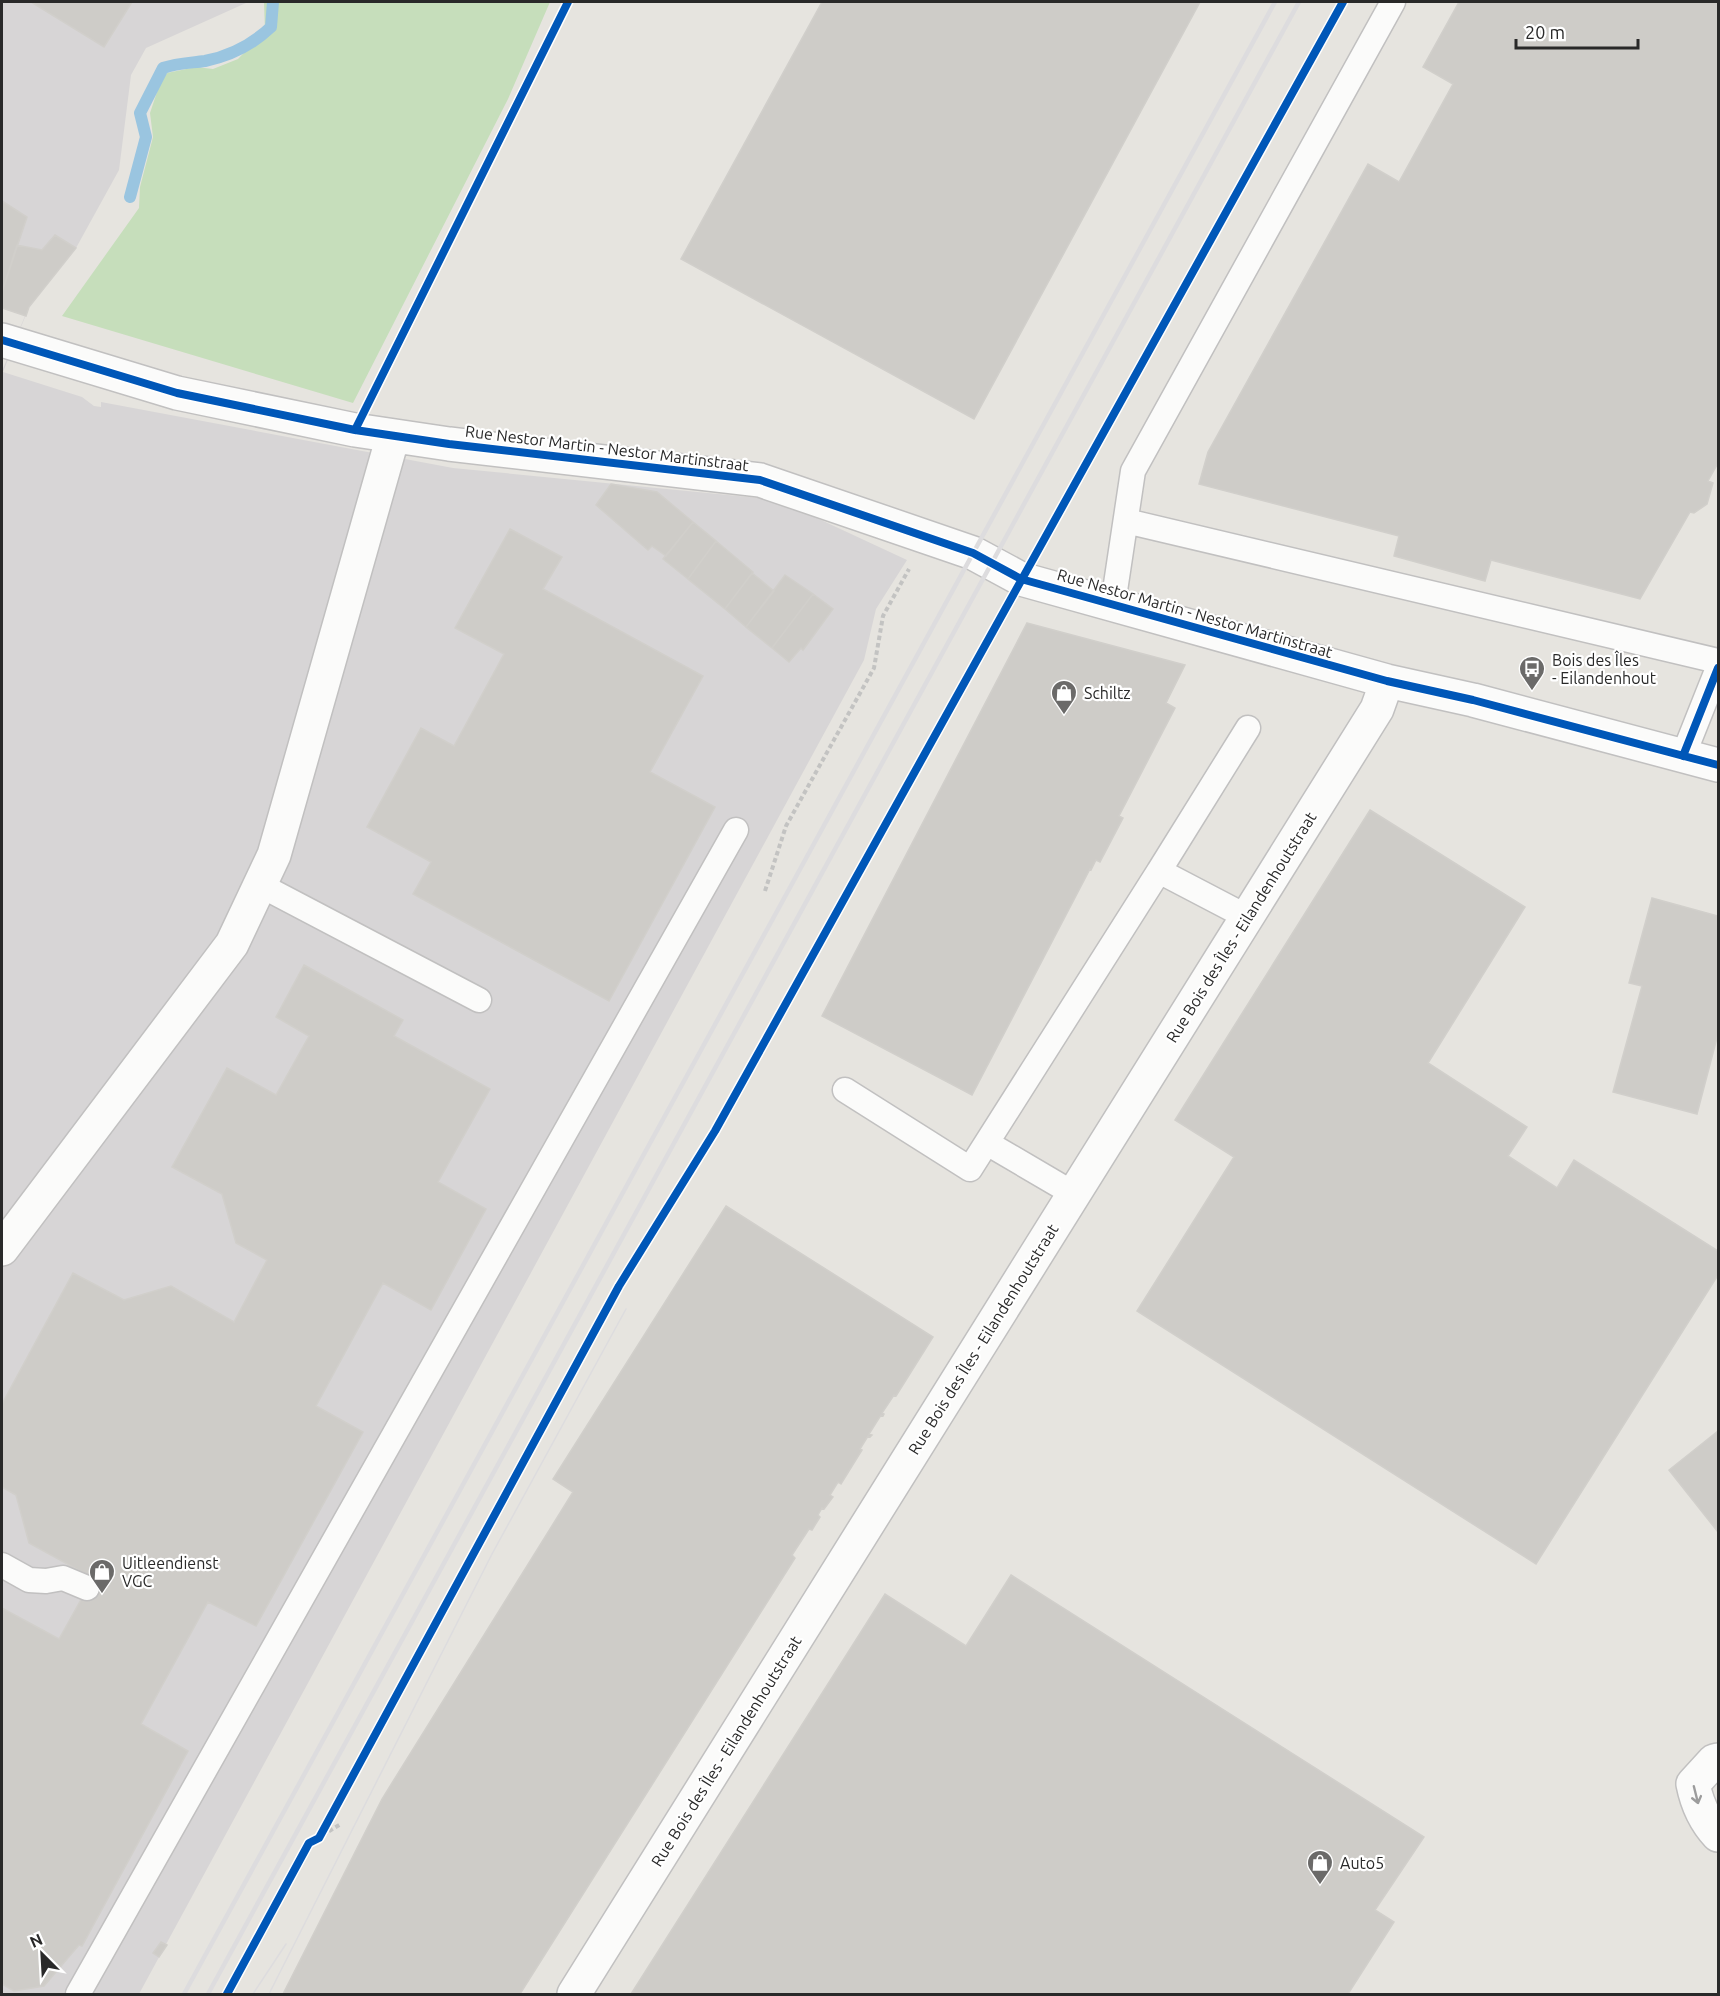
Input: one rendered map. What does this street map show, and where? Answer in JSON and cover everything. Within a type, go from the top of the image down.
[{"type":"street","name":"Rue Nestor Martin - Nestor Martinstraat","points":[[2,340],[177,393],[355,430],[760,480],[973,553],[1021,579],[1387,681],[1473,700],[1719,765]]},
{"type":"street","points":[[2,1249],[232,944],[274,855],[393,436]]},
{"type":"street","name":"Rue Bois des Îles - Eilandenhoutstraat","points":[[574,1995],[1377,709],[1387,681]]},
{"type":"street","points":[[1719,1760],[1714,1761],[1693,1784],[1697,1803],[1707,1823],[1719,1835]]},
{"type":"lane","points":[[1113,604],[1133,471],[1393,2]]},
{"type":"lane","points":[[1125,521],[1719,661]]},
{"type":"lane","points":[[1683,756],[1719,668]]},
{"type":"lane","points":[[845,1090],[970,1169],[1248,728]]},
{"type":"lane","points":[[78,1995],[736,830]]},
{"type":"lane","points":[[1159,871],[1247,917]]},
{"type":"lane","points":[[260,885],[479,1000]]},
{"type":"lane","points":[[987,1143],[1074,1194]]},
{"type":"lane","points":[[2,1565],[29,1580],[46,1581],[63,1578],[87,1588]]},
{"type":"path","points":[[765,891],[786,826],[874,668],[883,616],[926,536]]},
{"type":"path","points":[[319,1838],[619,1286],[715,1131],[1021,579]]},
{"type":"path","points":[[227,1995],[309,1843],[341,1824]]},
{"type":"shaded area","points":[[2,2],[246,2],[146,48],[131,75],[119,170],[76,248],[29,307],[3,372],[82,397],[94,406],[101,407],[101,402],[453,468],[778,500],[907,560],[876,609],[864,660],[139,1994],[2,1994],[2,371],[25,316],[2,308]]},
{"type":"green space","points":[[264,2],[550,2],[508,99],[353,403],[62,316],[139,208],[140,187],[153,137],[150,113],[159,86],[167,73],[196,67],[213,69],[238,59],[265,31]]},
{"type":"building","points":[[31,2],[132,2],[104,47]]},
{"type":"building","points":[[822,2],[1200,2],[974,419],[681,259]]},
{"type":"building","points":[[1459,2],[1718,2],[1718,463],[1708,481],[1713,483],[1707,504],[1694,513],[1690,512],[1640,599],[1491,560],[1485,581],[1394,556],[1399,536],[1199,484],[1208,452],[1368,164],[1399,182],[1453,84],[1423,67]]},
{"type":"building","points":[[2,201],[27,217],[2,292]]},
{"type":"building","points":[[55,235],[76,248],[29,307],[26,316],[2,308],[2,292],[17,245],[42,250]]},
{"type":"building","points":[[611,484],[657,492],[693,522],[666,556],[652,546],[648,550],[596,505]]},
{"type":"building","points":[[693,522],[716,541],[688,579],[663,559]]},
{"type":"building","points":[[510,529],[562,557],[543,589],[703,676],[650,772],[715,807],[609,1001],[413,894],[431,862],[367,827],[421,728],[454,746],[504,654],[455,628]]},
{"type":"building","points":[[716,541],[753,572],[725,609],[688,579]]},
{"type":"building","points":[[752,573],[774,591],[746,627],[725,609]]},
{"type":"building","points":[[785,575],[813,594],[772,648],[746,627]]},
{"type":"building","points":[[813,594],[833,609],[803,650],[801,648],[789,662],[772,648]]},
{"type":"building","points":[[1027,623],[1185,665],[1166,703],[1175,708],[1119,816],[1123,818],[1100,862],[1096,860],[1090,869],[972,1095],[822,1016]]},
{"type":"building","points":[[1370,810],[1525,907],[1428,1063],[1527,1127],[1508,1156],[1557,1188],[1574,1160],[1718,1251],[1718,1275],[1536,1564],[1137,1311],[1234,1157],[1175,1120]]},
{"type":"building","points":[[1652,898],[1718,916],[1718,1034],[1697,1114],[1613,1092],[1642,986],[1629,983]]},
{"type":"building","points":[[304,965],[403,1020],[394,1036],[490,1089],[438,1182],[486,1209],[431,1310],[383,1283],[316,1406],[363,1432],[256,1626],[208,1602],[141,1724],[188,1751],[82,1946],[79,1945],[44,1986],[14,1991],[2,1984],[2,1608],[59,1639],[93,1578],[29,1543],[16,1495],[2,1487],[2,1404],[73,1273],[124,1300],[171,1286],[234,1322],[267,1260],[236,1243],[222,1194],[172,1167],[227,1068],[276,1095],[309,1036],[276,1017]]},
{"type":"building","points":[[726,1206],[933,1337],[896,1396],[894,1395],[882,1413],[883,1416],[881,1415],[869,1434],[872,1435],[868,1436],[841,1484],[838,1482],[830,1495],[833,1497],[824,1509],[822,1508],[818,1515],[820,1517],[812,1530],[809,1529],[792,1555],[795,1558],[520,1994],[283,1994],[382,1799],[573,1492],[553,1479]]},
{"type":"building","points":[[1718,1431],[1718,1532],[1669,1470]]},
{"type":"building","points":[[1011,1575],[1424,1837],[1375,1910],[1394,1922],[1348,1994],[631,1994],[885,1594],[966,1646]]},
{"type":"building","points":[[161,1942],[167,1945],[159,1957],[153,1953]]},
{"type":"waterway","points":[[130,197],[146,137],[140,113],[163,68],[214,59],[248,44],[271,27],[273,2]]},
{"type":"tram line","points":[[269,1994],[492,1554],[626,1309]]},
{"type":"tram line","points":[[253,1994],[286,1944]]},
{"type":"railway","points":[[184,1994],[1275,2]]},
{"type":"railway","points":[[208,1994],[1299,2]]},
{"type":"cycle path","points":[[355,430],[568,2]]},
{"type":"cycle path","points":[[227,1994],[309,1843],[319,1838],[619,1286],[715,1131],[1343,2]]},
{"type":"cycle path","points":[[2,340],[177,393],[355,430],[449,444],[760,480],[973,553],[1021,579],[1387,681],[1473,700],[1718,765]]},
{"type":"cycle path","points":[[1683,756],[1718,668]]},
{"type":"place","name":"Bois des Îles - Eilandenhout","points":[[1532,692]]},
{"type":"place","name":"Schiltz","points":[[1064,716]]},
{"type":"place","name":"Uitleendienst VGC","points":[[102,1595]]},
{"type":"place","name":"Auto5","points":[[1320,1886]]}]
